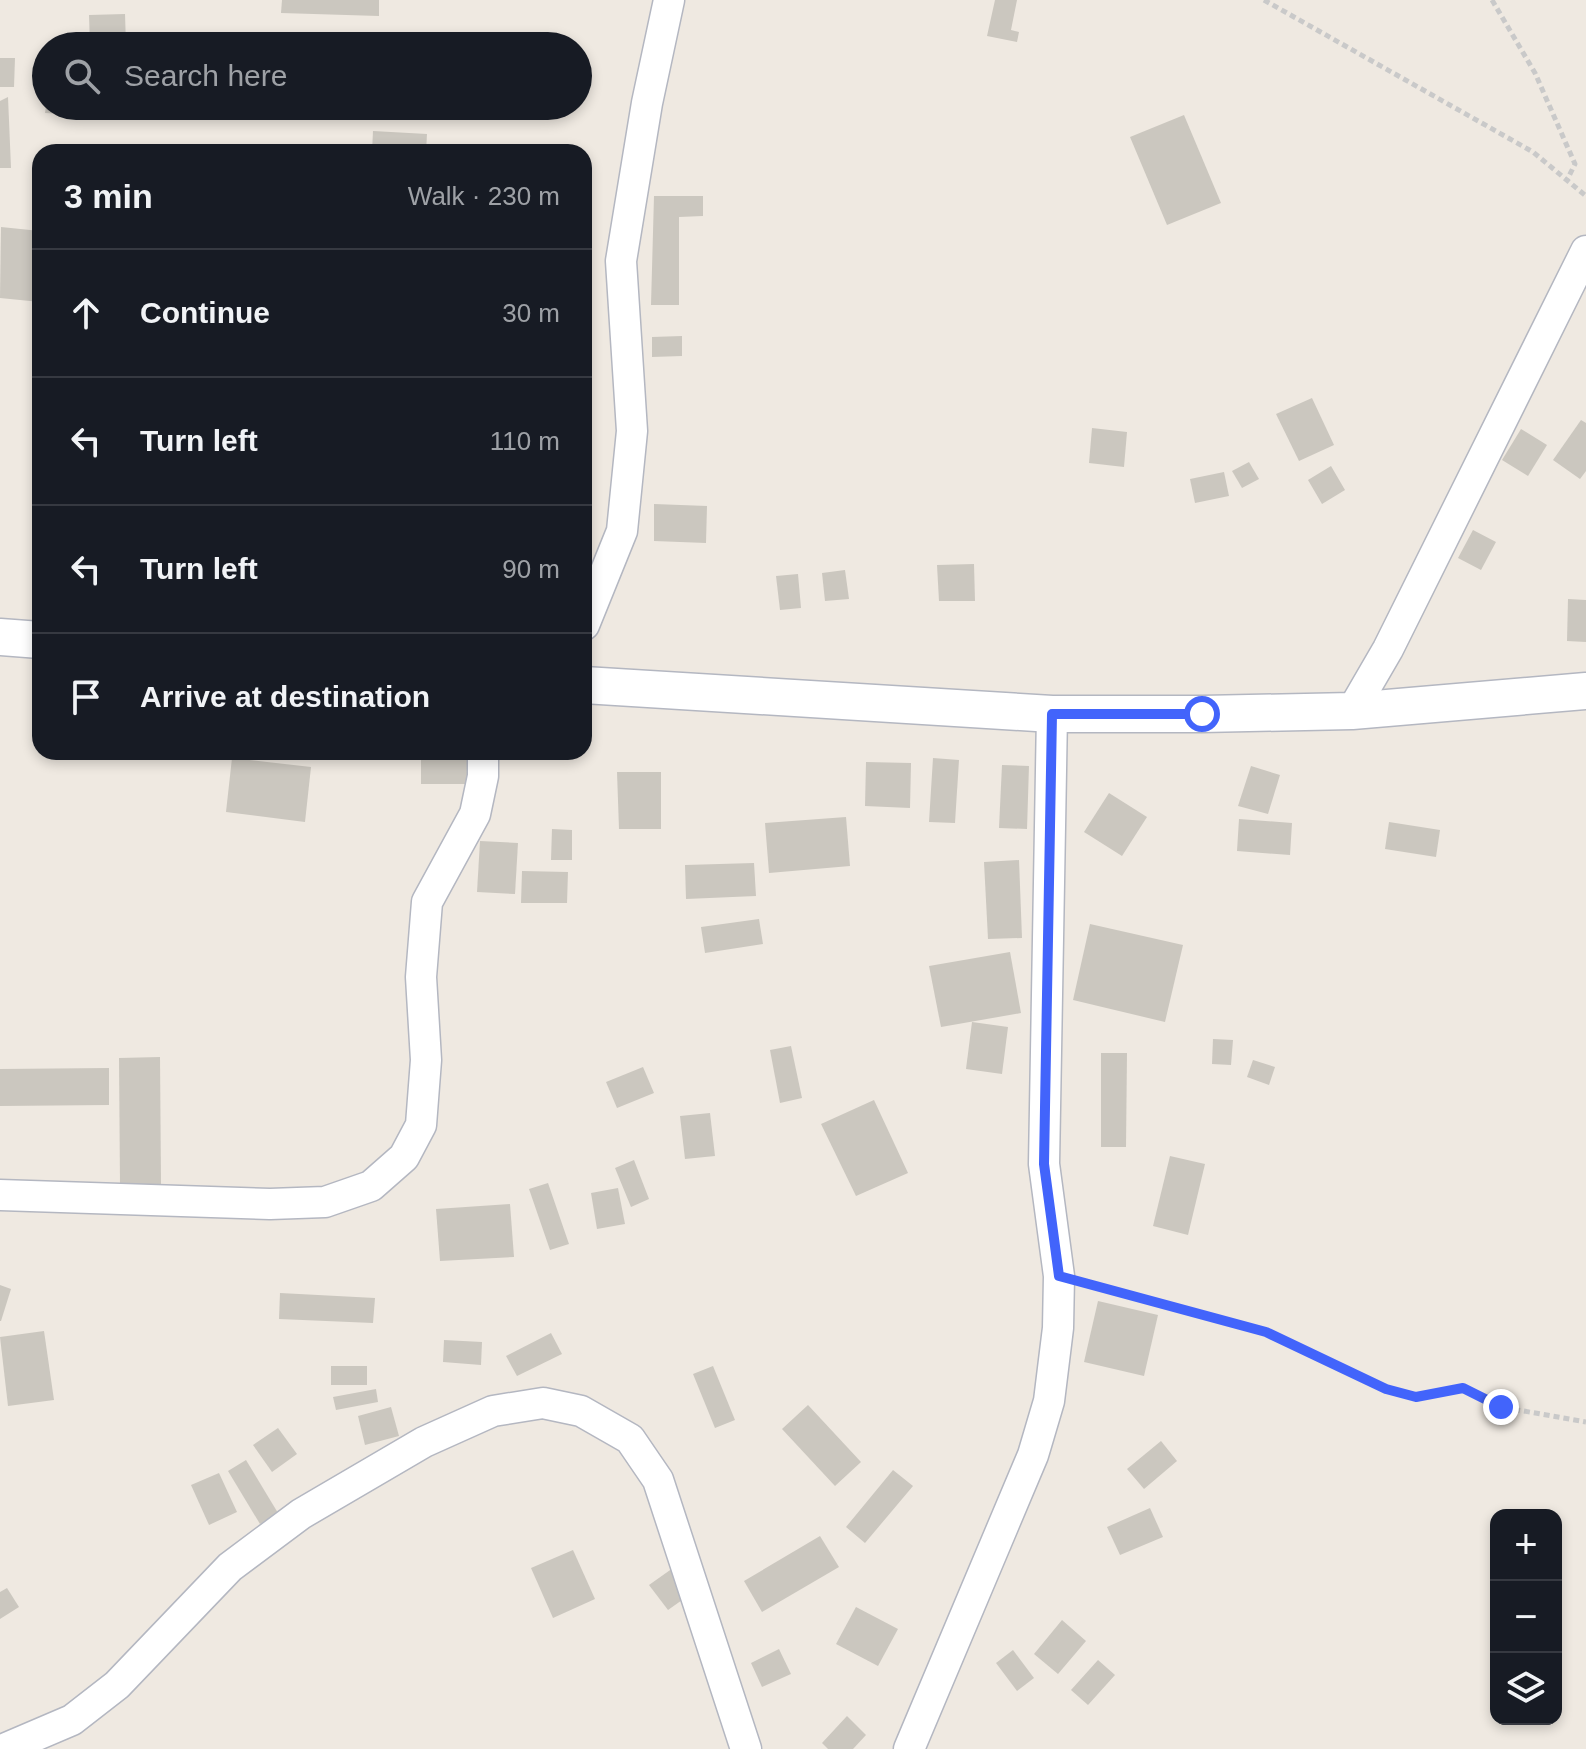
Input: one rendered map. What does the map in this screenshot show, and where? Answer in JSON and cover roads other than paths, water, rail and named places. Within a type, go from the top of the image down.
[{"type":"street","points":[[592,605],[622,531],[632,431],[621,261],[647,103],[669,0]]},
{"type":"street","points":[[1352,711],[1388,649],[1586,251]]},
{"type":"street","points":[[0,637],[32,639]]},
{"type":"street","points":[[592,685],[1052,714],[1352,711],[1586,691]]},
{"type":"street","points":[[909,1749],[1033,1455],[1049,1401],[1059,1276],[1044,1164],[1052,714]]},
{"type":"street","points":[[0,1195],[270,1204],[325,1202],[371,1186],[404,1157],[421,1125],[426,1060],[421,977],[427,902],[475,814],[483,760]]},
{"type":"street","points":[[4,1749],[72,1720],[117,1685],[230,1567],[301,1514],[424,1442],[493,1411],[543,1403],[581,1411],[630,1439],[658,1480],[746,1749]]}]
